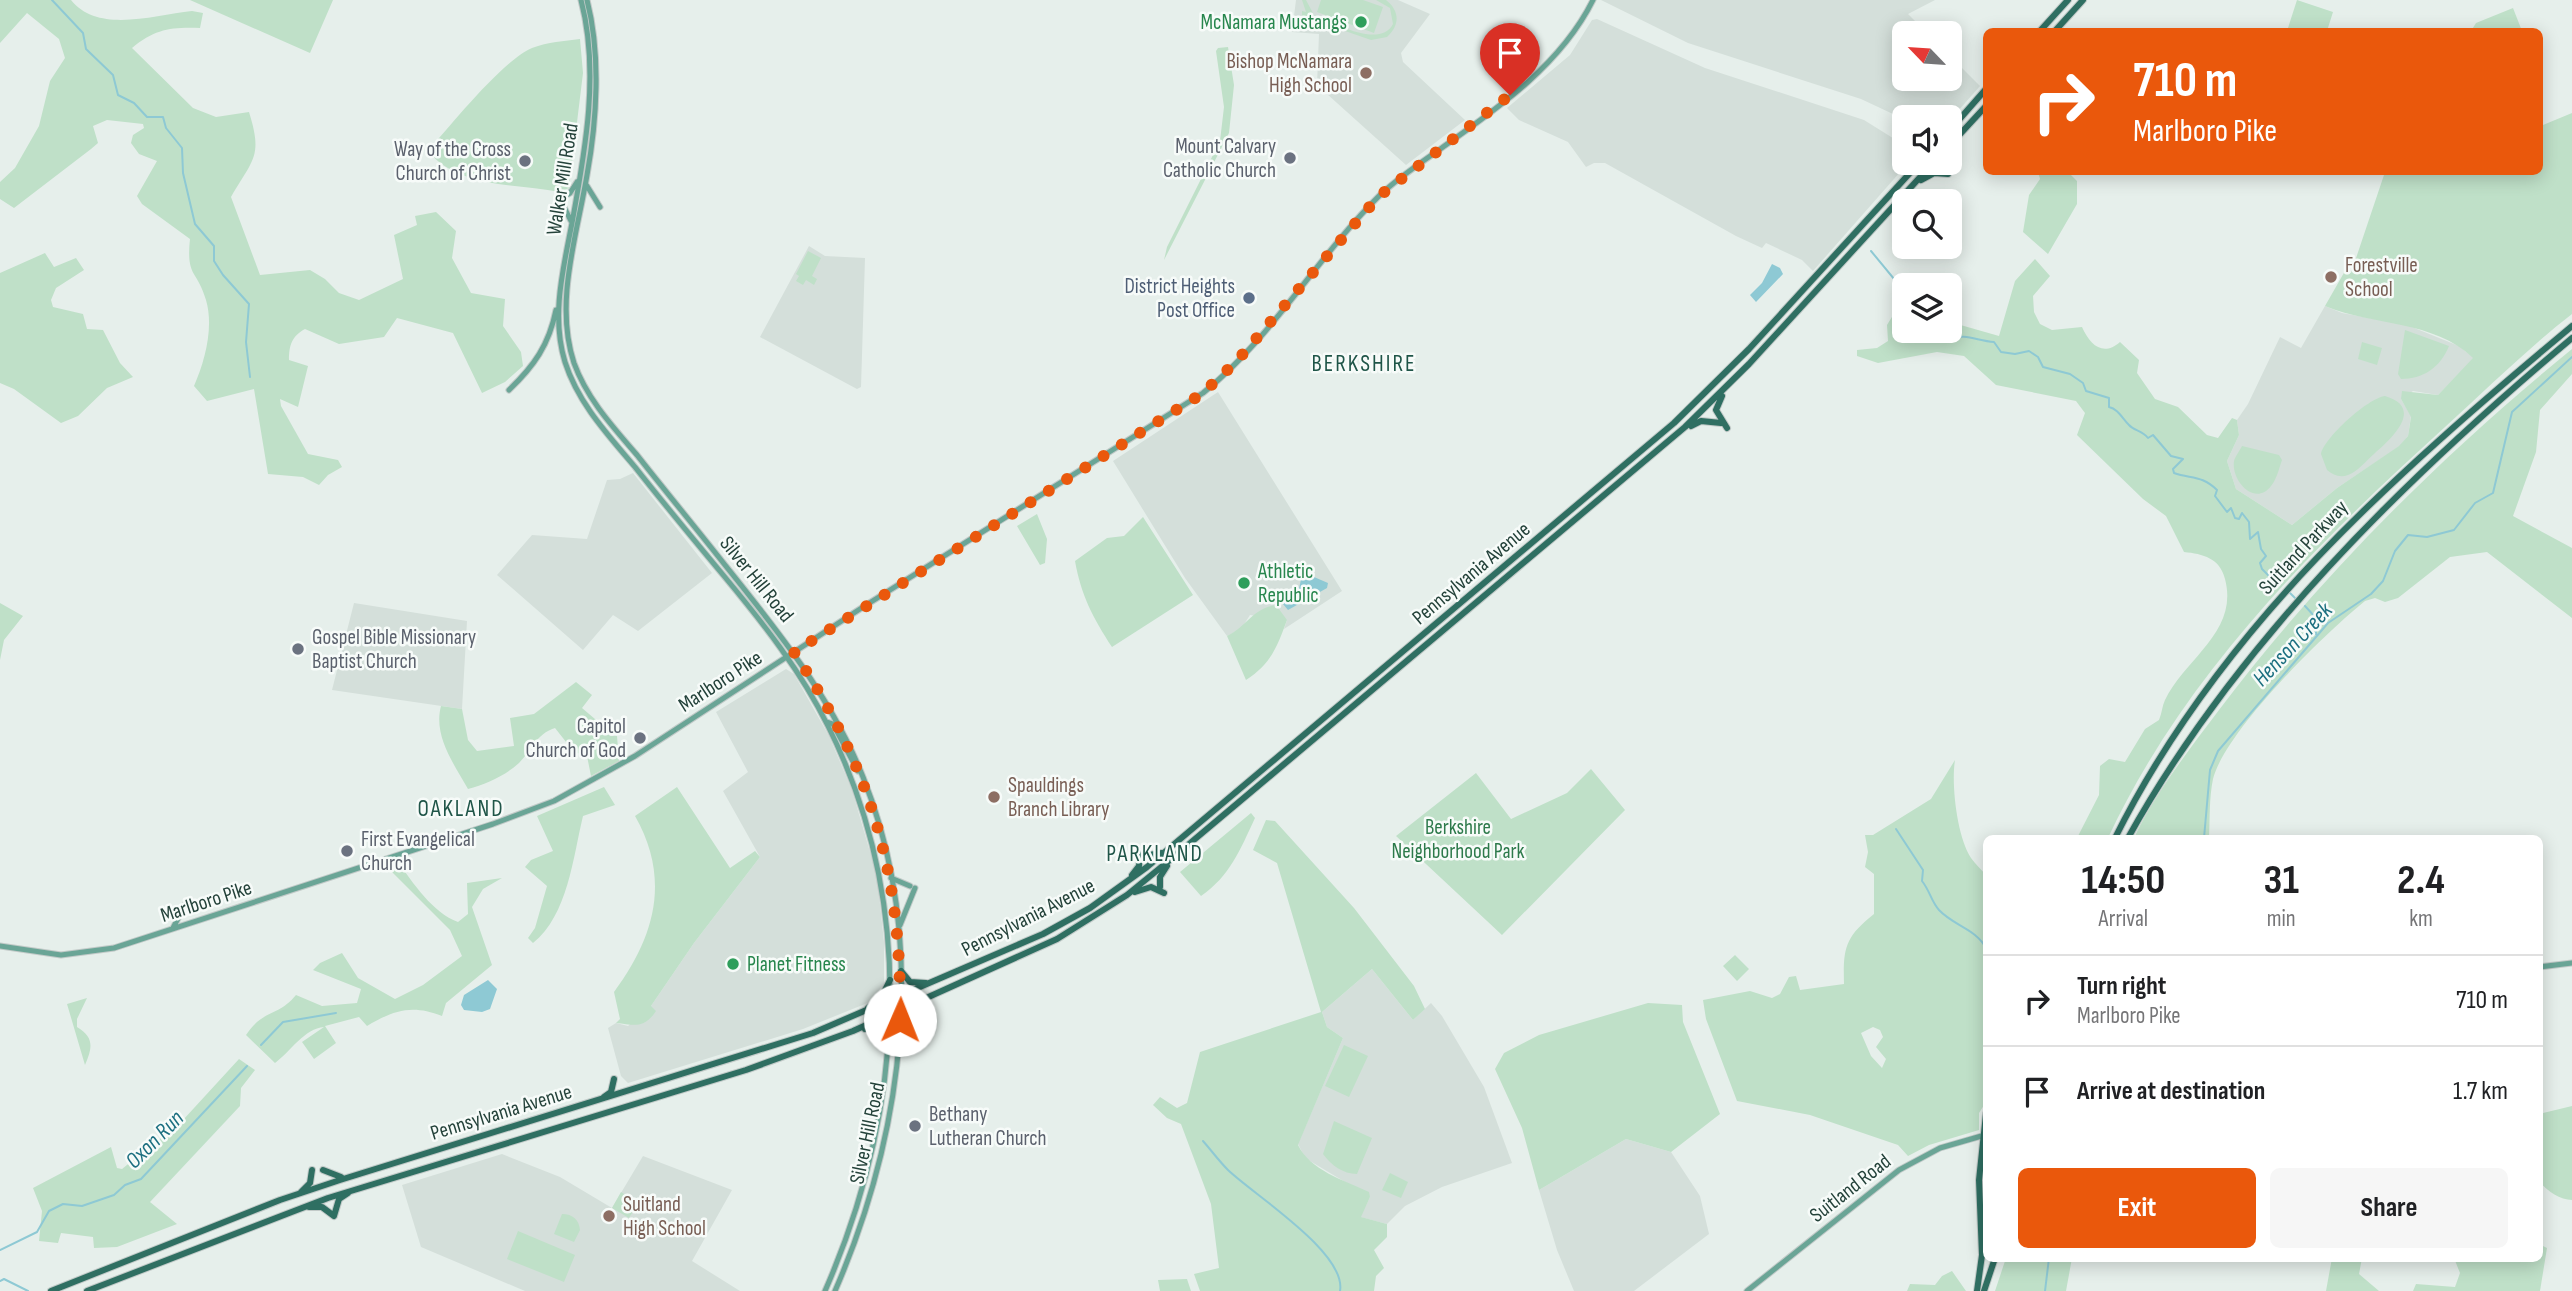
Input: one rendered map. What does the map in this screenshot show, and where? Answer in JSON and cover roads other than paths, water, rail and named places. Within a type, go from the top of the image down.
[{"type":"highway","points":[[2043,28],[2068,0]]},
{"type":"highway","points":[[2058,28],[2083,0]]},
{"type":"highway","points":[[1962,116],[1983,92]]},
{"type":"highway","points":[[1962,133],[1983,109]]},
{"type":"highway","points":[[1899,185],[1905,175]]},
{"type":"highway","name":"Pennsylvania Avenue","points":[[51,1291],[346,1178],[750,1055],[901,998],[1043,934],[1125,883],[1164,853],[1654,441],[1740,359],[1908,175]]},
{"type":"highway","name":"Pennsylvania Avenue","points":[[1909,189],[1922,175]]},
{"type":"highway","points":[[1910,189],[1929,175]]},
{"type":"highway","name":"Pennsylvania Avenue","points":[[87,1291],[352,1189],[759,1066],[891,1015],[1045,945],[1127,895],[1177,856],[1674,436],[1734,379],[1892,207]]},
{"type":"highway","name":"Suitland Parkway","points":[[2117,835],[2152,769],[2188,712],[2228,657],[2280,596],[2408,467],[2572,327]]},
{"type":"highway","name":"Suitland Parkway","points":[[2129,835],[2204,721],[2324,574],[2446,449],[2572,338]]},
{"type":"highway","points":[[1674,436],[1700,421],[1724,426],[1716,407],[1734,379]]},
{"type":"highway","points":[[1125,883],[1138,868],[1138,853],[1164,853]]},
{"type":"highway","points":[[1127,895],[1149,887],[1162,890],[1162,873],[1177,856]]},
{"type":"highway","points":[[901,971],[914,984],[941,979]]},
{"type":"highway","points":[[844,1021],[876,1003],[890,980]]},
{"type":"highway","points":[[898,1049],[907,1018],[933,996]]},
{"type":"highway","points":[[853,1031],[878,1028],[890,1042]]},
{"type":"highway","points":[[598,1101],[611,1092],[614,1079],[621,1088],[635,1090]]},
{"type":"highway","points":[[1980,1291],[1983,1246],[1979,1186],[1983,1152]]},
{"type":"highway","points":[[298,1195],[310,1183],[312,1170]]},
{"type":"highway","points":[[323,1170],[330,1175],[346,1178]]},
{"type":"highway","points":[[300,1208],[319,1207],[334,1216],[339,1199],[352,1189]]},
{"type":"highway","points":[[1980,1291],[1990,1262]]},
{"type":"main road","name":"Walker Mill Road","points":[[565,362],[559,327],[560,287],[587,127],[589,64],[581,0]]},
{"type":"main road","name":"Walker Mill Road","points":[[573,359],[567,326],[567,297],[592,146],[594,42],[587,0]]},
{"type":"main road","name":"Marlboro Pike","points":[[0,946],[48,954],[80,954],[114,948],[554,801],[635,757],[794,652],[1163,420],[1214,383],[1378,197],[1489,112],[1555,57],[1573,37],[1593,0]]},
{"type":"main road","points":[[572,224],[560,199],[570,193],[579,179]]},
{"type":"main road","points":[[586,182],[590,196],[600,207]]},
{"type":"main road","points":[[509,390],[535,363],[548,342],[560,287]]},
{"type":"main road","name":"Silver Hill Road","points":[[573,359],[598,408],[794,652],[830,710],[862,776],[890,878],[898,932],[901,998],[898,1049],[878,1169],[860,1228],[835,1291]]},
{"type":"main road","name":"Silver Hill Road","points":[[565,362],[581,398],[603,429],[787,657],[826,722],[860,799],[874,846],[883,896],[890,980],[890,1042],[883,1105],[868,1174],[858,1209],[825,1291]]},
{"type":"main road","points":[[826,722],[833,724],[852,764],[862,776]]},
{"type":"main road","points":[[890,878],[900,885],[912,887],[898,932]]},
{"type":"main road","points":[[173,929],[186,903]]},
{"type":"main road","points":[[2543,967],[2572,963]]},
{"type":"main road","name":"Suitland Road","points":[[1747,1291],[1899,1170],[1940,1148],[1983,1136]]},
{"type":"water","points":[[1772,264],[1780,268],[1783,274],[1756,302],[1750,295],[1762,283]]},
{"type":"water","points":[[1307,574],[1328,583],[1327,588],[1288,610],[1283,604],[1298,593],[1302,575]]},
{"type":"water","points":[[488,980],[497,989],[490,1009],[482,1012],[464,1010],[461,1005],[464,995]]},
{"type":"waterway","points":[[52,0],[83,33],[86,49],[113,75],[118,95],[134,103],[147,117],[163,117],[166,128],[182,148],[183,173],[195,224],[214,246],[214,261],[223,275],[249,304],[246,342],[250,377]]},
{"type":"waterway","points":[[1871,251],[1892,276]]},
{"type":"waterway","points":[[1962,337],[1994,342],[2001,352],[2015,354],[2029,351],[2038,357],[2043,367],[2070,374],[2083,383],[2086,391],[2109,398],[2109,407],[2131,427],[2148,438],[2153,435],[2171,456],[2183,459],[2173,469],[2174,473],[2206,482],[2217,490],[2215,496],[2227,512],[2231,508],[2235,518],[2239,519],[2242,513],[2249,522],[2250,539],[2258,532],[2261,549],[2266,556],[2260,563],[2262,569],[2278,585]]},
{"type":"waterway","name":"Henson Creek","points":[[2204,835],[2210,770],[2218,751],[2328,623],[2371,594],[2383,581],[2395,551],[2408,535],[2427,537],[2454,530],[2475,503],[2493,493],[2512,412],[2572,357]]},
{"type":"waterway","points":[[2290,593],[2296,599]]},
{"type":"waterway","points":[[2305,606],[2316,618],[2316,634]]},
{"type":"waterway","points":[[1896,829],[1923,870],[1922,881],[1936,907],[1977,936],[1983,944]]},
{"type":"waterway","name":"Oxon Run","points":[[261,1045],[283,1022],[336,1013]]},
{"type":"waterway","name":"Oxon Run","points":[[0,1250],[37,1232],[49,1211],[63,1204],[82,1206],[114,1195],[125,1185],[141,1179],[247,1066]]},
{"type":"waterway","points":[[1203,1141],[1228,1170],[1314,1243],[1329,1260],[1338,1276],[1340,1291]]},
{"type":"waterway","name":"Henson Creek","points":[[2045,1291],[2049,1262]]},
{"type":"waterway","name":"Oxon Run","points":[[0,1281],[4,1279],[28,1291]]},
{"type":"place","name":"McNamara Mustangs","points":[[1361,22]]},
{"type":"place","name":"Bishop McNamara High School","points":[[1366,73]]},
{"type":"place","name":"Mount Calvary Catholic Church","points":[[1290,158]]},
{"type":"place","name":"Way of the Cross Church of Christ","points":[[525,161]]},
{"type":"place","name":"Forestville School","points":[[2331,277]]},
{"type":"place","name":"District Heights Post Office","points":[[1249,298]]},
{"type":"place","name":"Athletic Republic","points":[[1244,583]]},
{"type":"place","name":"Gospel Bible Missionary Baptist Church","points":[[298,649]]},
{"type":"place","name":"Capitol Church of God","points":[[640,738]]},
{"type":"place","name":"Spauldings Branch Library","points":[[994,797]]},
{"type":"place","name":"First Evangelical Church","points":[[347,851]]},
{"type":"place","name":"Planet Fitness","points":[[733,964]]},
{"type":"place","name":"Bethany Lutheran Church","points":[[915,1126]]},
{"type":"place","name":"Suitland High School","points":[[609,1216]]},
{"type":"district","name":"BERKSHIRE","points":[[1364,363]]},
{"type":"district","name":"OAKLAND","points":[[461,808]]},
{"type":"district","name":"PARKLAND","points":[[1155,853]]},
{"type":"park label","name":"Berkshire Neighborhood Park","points":[[1458,839]]}]
